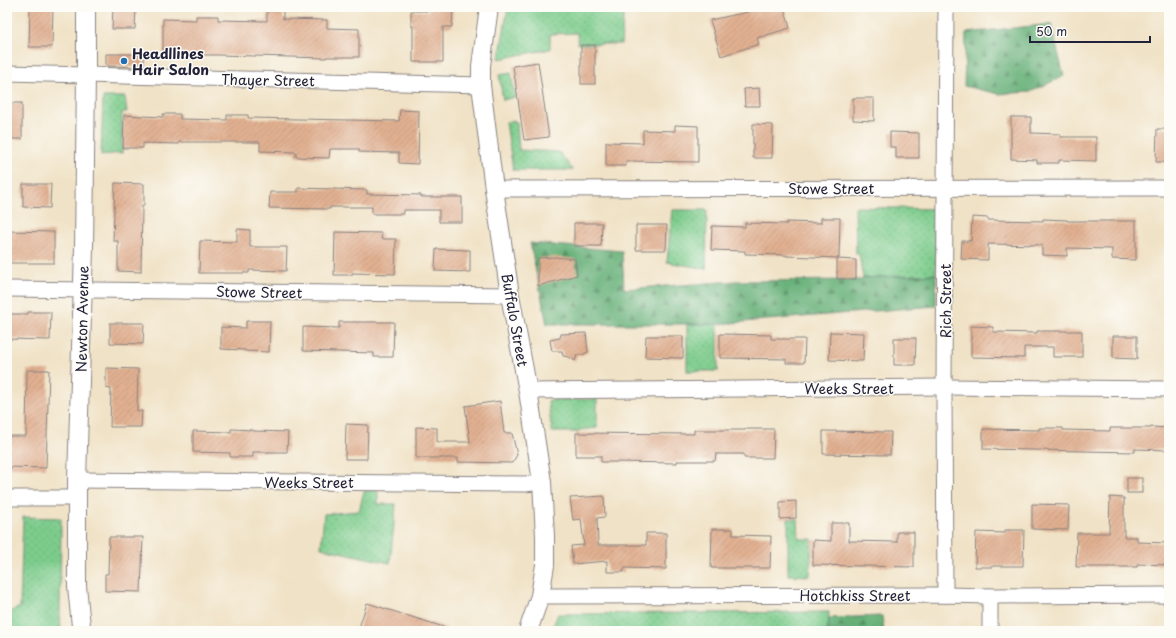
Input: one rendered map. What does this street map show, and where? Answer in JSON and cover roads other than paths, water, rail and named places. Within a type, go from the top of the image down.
[{"type":"street","name":"Newton Avenue","points":[[83,631],[81,626],[77,586],[77,480],[83,290],[86,7]]},
{"type":"street","name":"Buffalo Street","points":[[489,7],[481,60],[481,85],[494,189],[510,295],[528,391],[542,482],[545,559],[540,596],[528,631]]},
{"type":"street","name":"Rich Street","points":[[945,594],[944,388],[946,7]]},
{"type":"street","name":"Thayer Street","points":[[7,73],[481,85]]},
{"type":"street","name":"Stowe Street","points":[[494,189],[1169,188]]},
{"type":"street","name":"Stowe Street","points":[[7,289],[510,295]]},
{"type":"street","name":"Weeks Street","points":[[528,391],[944,388],[1169,389]]},
{"type":"street","name":"Weeks Street","points":[[77,480],[524,484],[542,482]]},
{"type":"street","points":[[7,498],[77,498]]},
{"type":"street","name":"Hotchkiss Street","points":[[540,596],[945,594],[990,596],[1169,595]]},
{"type":"street","points":[[990,596],[990,631]]},
{"type":"place","name":"Headllines Hair Salon","points":[[124,61]]}]
